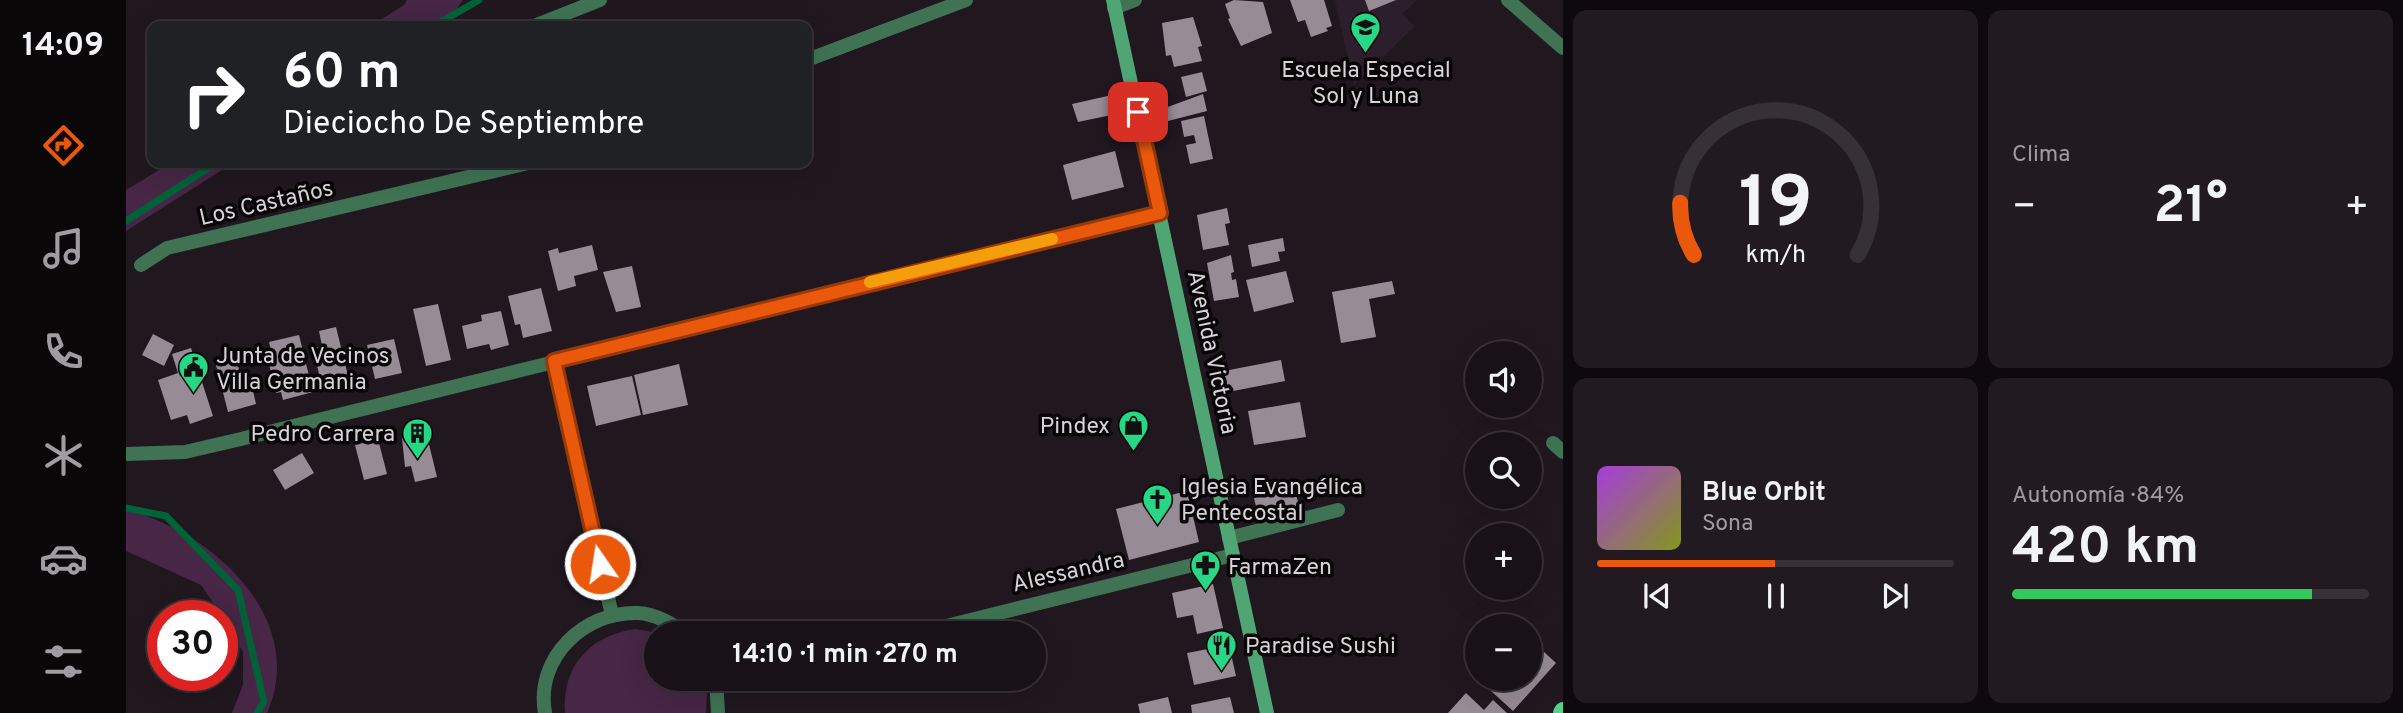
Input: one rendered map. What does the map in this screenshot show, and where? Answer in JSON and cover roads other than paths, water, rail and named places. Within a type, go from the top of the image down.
[{"type":"street","points":[[547,21],[600,0]]},
{"type":"street","points":[[812,58],[966,0]]},
{"type":"street","points":[[1114,4],[1135,0]]},
{"type":"street","points":[[1508,0],[1563,48]]},
{"type":"street","name":"Avenida Victoria","points":[[1114,4],[1266,713]]},
{"type":"street","name":"Los Castaños","points":[[141,265],[167,248],[507,168]]},
{"type":"street","points":[[126,454],[185,452],[1160,213]]},
{"type":"street","points":[[554,361],[612,615]]},
{"type":"street","points":[[1229,538],[1338,510]]},
{"type":"street","name":"Alessandra","points":[[966,621],[1233,555]]},
{"type":"street","points":[[545,713],[545,685],[551,665],[561,648],[584,627],[612,615],[639,613],[668,621]]},
{"type":"street","points":[[718,713],[719,691]]},
{"type":"waterway","points":[[443,21],[479,0]]},
{"type":"waterway","points":[[126,221],[208,168]]},
{"type":"waterway","points":[[126,508],[166,516],[238,590],[264,702],[257,713]]},
{"type":"place","name":"Escuela Especial Sol y Luna","points":[[1366,55]]},
{"type":"place","name":"Junta de Vecinos Villa Germania","points":[[193,395]]},
{"type":"place","name":"Pindex","points":[[1133,452]]},
{"type":"place","name":"Pedro Carrera","points":[[418,460]]},
{"type":"place","name":"Iglesia Evangélica Pentecostal","points":[[1158,526]]},
{"type":"place","name":"FarmaZen","points":[[1205,593]]},
{"type":"place","name":"Paradise Sushi","points":[[1222,672]]}]
